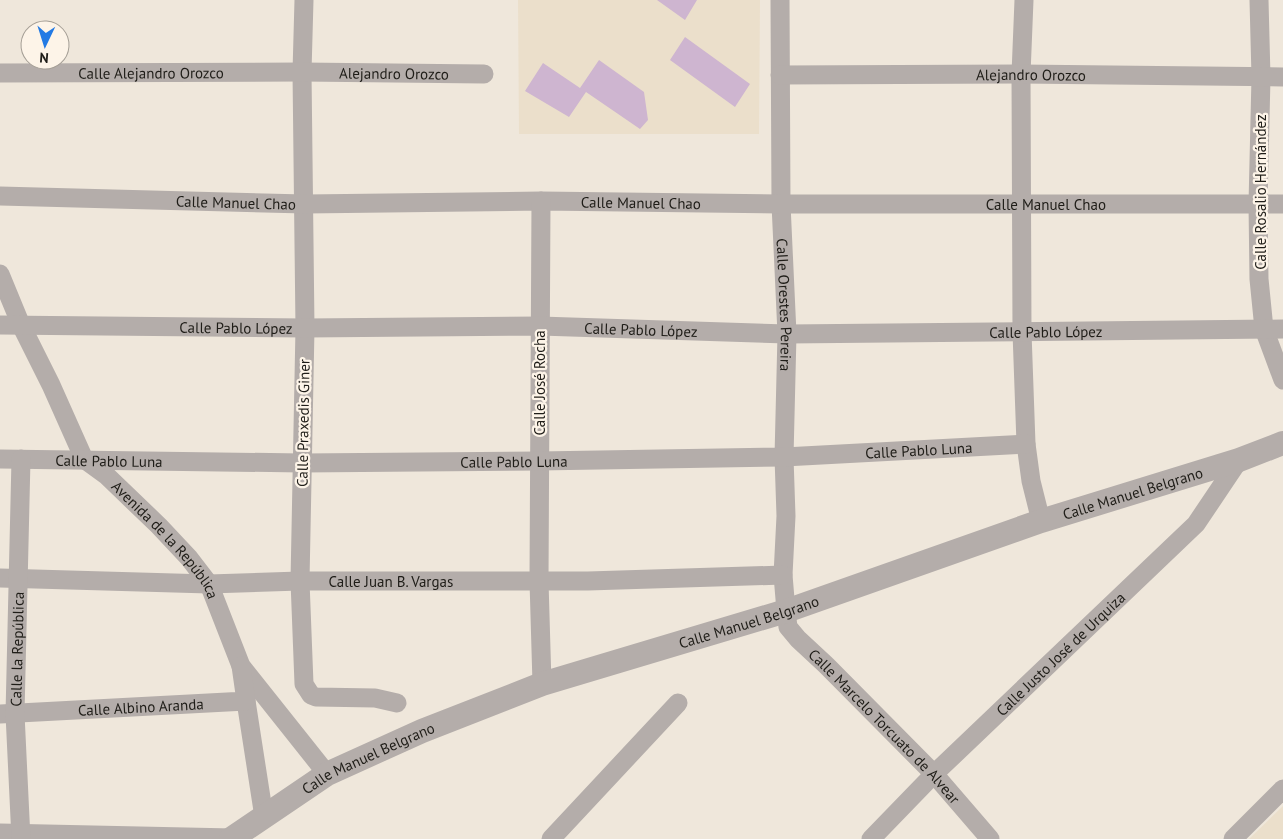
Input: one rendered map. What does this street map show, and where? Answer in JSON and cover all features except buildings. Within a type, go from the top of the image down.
[{"type":"street","name":"Calle Praxedis Giner","points":[[304,0],[302,72],[305,328],[300,581],[304,684],[311,695],[324,698],[375,698],[397,703]]},
{"type":"street","name":"Calle Orestes Pereira","points":[[780,0],[781,204],[787,334],[784,457],[786,516],[783,575],[786,611]]},
{"type":"street","points":[[1024,0],[1021,74],[1022,332],[1026,444],[1031,481],[1041,520]]},
{"type":"street","name":"Calle Rosalio Hernández","points":[[1259,0],[1261,77],[1258,204],[1259,279],[1264,329],[1283,380]]},
{"type":"street","name":"Calle Alejandro Orozco","points":[[0,72],[302,72]]},
{"type":"street","name":"Alejandro Orozco","points":[[302,72],[484,74]]},
{"type":"street","name":"Alejandro Orozco","points":[[780,75],[1021,74],[1283,77]]},
{"type":"street","name":"Calle Manuel Chao","points":[[0,196],[305,204],[541,201],[781,204],[1283,204]]},
{"type":"street","name":"Calle José Rocha","points":[[541,201],[539,581],[542,684]]},
{"type":"street","name":"Avenida de la República","points":[[0,274],[21,325],[51,385],[84,459],[106,475],[190,558],[209,584],[241,666],[327,774]]},
{"type":"street","name":"Calle Pablo López","points":[[0,325],[305,328],[540,326],[787,334],[1283,329]]},
{"type":"street","name":"Calle Manuel Belgrano","points":[[232,839],[327,774],[422,731],[542,684],[786,611],[1041,520],[1239,460],[1283,443]]},
{"type":"street","name":"Calle Pablo Luna","points":[[0,459],[302,463],[539,461],[784,457],[1026,444]]},
{"type":"street","name":"Calle la República","points":[[20,836],[8,714],[19,579],[22,459]]},
{"type":"street","name":"Calle Justo José de Urquiza","points":[[871,839],[934,774],[1196,524],[1239,460]]},
{"type":"street","name":"Calle Juan B. Vargas","points":[[0,578],[209,584],[300,581],[539,581],[783,575]]},
{"type":"street","name":"Calle Marcelo Torcuato de Alvear","points":[[786,611],[788,627],[798,639],[934,774],[990,839]]},
{"type":"street","points":[[241,666],[264,817]]},
{"type":"street","name":"Calle Albino Aranda","points":[[8,714],[246,701]]},
{"type":"street","points":[[552,839],[678,703]]},
{"type":"street","points":[[1232,839],[1283,789]]},
{"type":"street","points":[[0,833],[20,836],[232,839]]},
{"type":"shaded area","points":[[518,0],[760,0],[759,134],[519,134]]},
{"type":"shaded area","points":[[1283,806],[1283,839],[1249,839]]}]
